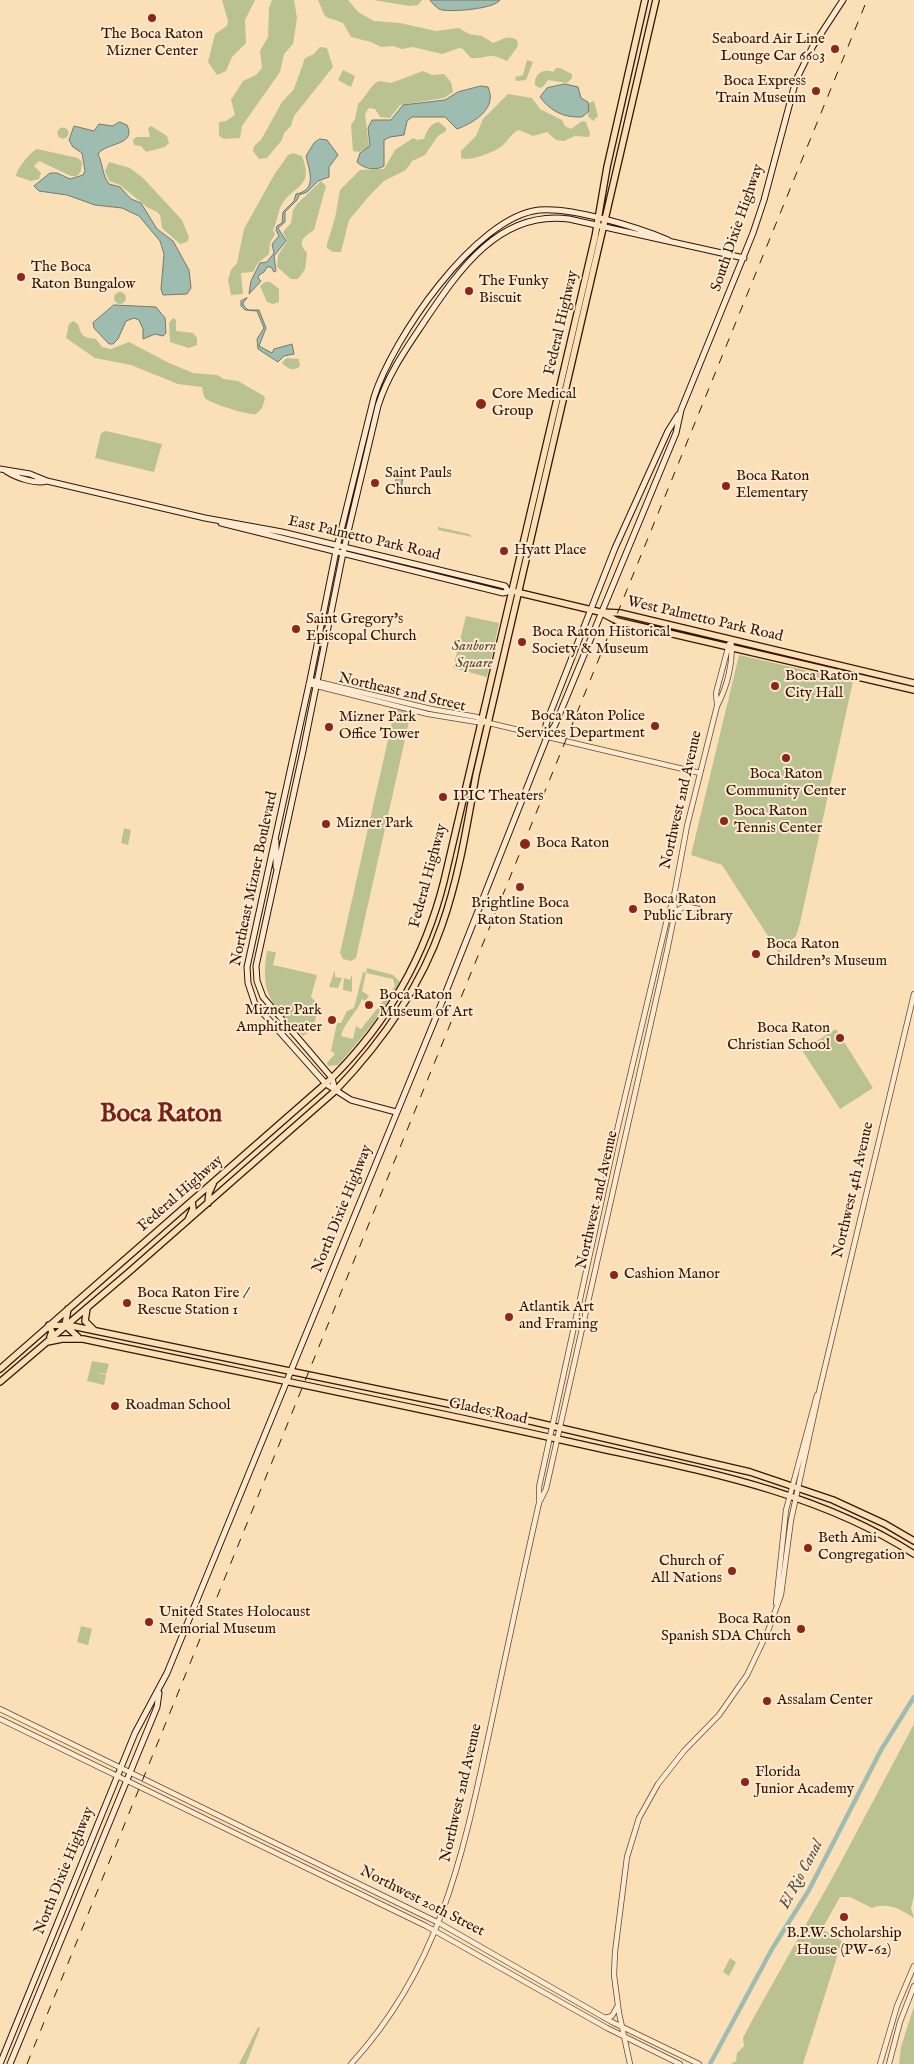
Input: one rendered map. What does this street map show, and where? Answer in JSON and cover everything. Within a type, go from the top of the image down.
[{"type":"main road","name":"Federal Highway","points":[[0,1369],[326,1084],[369,1037],[408,976],[420,951],[440,896],[509,591],[542,462],[597,226],[607,167],[646,0]]},
{"type":"main road","name":"Federal Highway","points":[[0,1382],[64,1325],[208,1204],[335,1091],[378,1042],[410,994],[425,966],[442,926],[452,891],[518,593],[656,0]]},
{"type":"main road","name":"South Dixie Highway","points":[[589,610],[632,509],[668,431],[681,410],[744,258],[764,200],[796,80],[810,52],[843,0]]},
{"type":"main road","name":"Northeast Mizner Boulevard","points":[[335,1091],[326,1084],[285,1039],[253,1001],[248,984],[247,967],[310,682],[337,545],[379,380],[402,339],[448,273],[488,234],[506,221],[522,214],[553,210],[606,221],[668,240]]},
{"type":"main road","name":"Northeast Mizner Boulevard","points":[[335,1091],[332,1078],[263,997],[256,975],[258,956],[317,684],[344,546],[378,406],[386,383],[400,357],[456,276],[490,243],[502,234],[527,221],[549,217],[634,235],[668,240]]},
{"type":"main road","points":[[634,235],[636,229]]},
{"type":"main road","points":[[668,240],[744,258]]},
{"type":"main road","points":[[585,276],[590,287]]},
{"type":"main road","name":"South Dixie Highway","points":[[600,612],[676,433],[681,410]]},
{"type":"main road","points":[[545,449],[549,464]]},
{"type":"main road","points":[[542,462],[546,477]]},
{"type":"main road","name":"East Palmetto Park Road","points":[[3,470],[30,474],[47,480],[211,519],[254,526],[344,546],[505,586],[509,591]]},
{"type":"main road","name":"East Palmetto Park Road","points":[[211,519],[233,527],[503,593],[509,591],[600,612]]},
{"type":"main road","name":"North Dixie Highway","points":[[547,737],[546,725],[589,610]]},
{"type":"main road","name":"North Dixie Highway","points":[[0,2064],[120,1768],[138,1727],[160,1690],[284,1382],[434,1022],[547,737],[555,725],[600,612]]},
{"type":"main road","name":"West Palmetto Park Road","points":[[600,612],[617,613],[914,682]]},
{"type":"main road","name":"West Palmetto Park Road","points":[[600,612],[614,621],[914,690]]},
{"type":"main road","points":[[847,674],[861,670]]},
{"type":"main road","points":[[865,679],[883,676]]},
{"type":"main road","points":[[284,799],[288,820]]},
{"type":"main road","points":[[275,838],[275,864],[277,869]]},
{"type":"main road","points":[[420,951],[421,962],[425,966]]},
{"type":"main road","points":[[408,976],[410,994]]},
{"type":"main road","points":[[285,1039],[292,1033]]},
{"type":"main road","points":[[335,1091],[351,1100],[396,1112]]},
{"type":"main road","points":[[208,1204],[209,1193],[215,1180]]},
{"type":"main road","points":[[187,1221],[193,1209],[192,1200]]},
{"type":"main road","points":[[88,1306],[85,1320],[94,1330]]},
{"type":"main road","points":[[68,1309],[64,1325],[70,1332],[83,1339]]},
{"type":"main road","points":[[47,1340],[52,1332],[49,1325]]},
{"type":"main road","name":"Glades Road","points":[[49,1325],[64,1325],[94,1330],[289,1372],[552,1425],[750,1472],[796,1486],[862,1513],[914,1541]]},
{"type":"main road","name":"Glades Road","points":[[47,1340],[83,1339],[549,1437],[747,1482],[796,1498],[863,1525],[914,1554]]},
{"type":"main road","name":"North Dixie Highway","points":[[10,2064],[125,1780],[157,1707],[160,1690]]},
{"type":"main road","points":[[68,1897],[76,1901]]},
{"type":"street","name":"Northwest 2nd Avenue","points":[[539,1503],[546,1489],[675,912],[674,901],[687,826],[717,706],[716,693],[731,640]]},
{"type":"street","name":"Northeast 2nd Street","points":[[310,682],[700,773]]},
{"type":"street","name":"Northwest 2nd Avenue","points":[[351,2064],[374,2038],[392,2013],[436,1931],[465,1844],[539,1503],[539,1487],[549,1437],[669,911],[674,901]]},
{"type":"street","points":[[675,912],[686,906],[698,909]]},
{"type":"street","name":"Northwest 4th Avenue","points":[[630,2064],[618,2006],[614,1975],[624,1866],[636,1826],[646,1803],[667,1772],[719,1715],[738,1690],[756,1660],[776,1606],[785,1577],[796,1486],[914,994]]},
{"type":"street","name":"Northwest 4th Avenue","points":[[776,1606],[784,1520],[790,1496],[796,1486]]},
{"type":"street","name":"Northwest 20th Street","points":[[0,1709],[439,1923],[605,2018],[688,2062],[698,2064]]},
{"type":"street","name":"Northwest 20th Street","points":[[0,1719],[436,1931],[625,2038],[680,2064]]},
{"type":"street","points":[[53,1745],[56,1736]]},
{"type":"street","points":[[204,1818],[218,1816]]},
{"type":"street","points":[[306,1867],[310,1860]]},
{"type":"street","points":[[880,2064],[895,2012],[914,1966]]},
{"type":"street","points":[[526,1982],[530,1975]]},
{"type":"street","points":[[889,2064],[900,2022],[914,1986]]},
{"type":"street","points":[[605,2018],[612,2016],[618,2006]]},
{"type":"green space","points":[[222,0],[255,0],[245,20],[246,43],[232,57],[226,71],[217,75],[208,62],[215,34],[227,26],[228,21]]},
{"type":"green space","points":[[272,0],[294,0],[297,18],[293,44],[284,54],[280,72],[242,126],[240,138],[224,139],[219,136],[219,122],[226,121],[235,115],[231,100],[243,81],[256,75],[262,68],[260,51],[268,37],[269,8]]},
{"type":"green space","points":[[318,0],[348,0],[358,12],[374,21],[400,23],[436,31],[459,28],[469,34],[482,36],[493,43],[505,38],[513,38],[517,40],[518,46],[507,61],[495,56],[471,58],[463,49],[459,48],[442,54],[413,47],[402,49],[393,46],[381,47],[371,42],[351,37],[343,23],[326,17]]},
{"type":"green space","points":[[373,0],[422,0],[418,5],[410,6]]},
{"type":"green space","points":[[320,47],[327,48],[333,67],[294,116],[291,126],[284,133],[282,140],[267,158],[259,159],[253,151],[254,146],[261,140],[282,102],[294,89],[305,58],[314,54]]},
{"type":"green space","points":[[527,60],[533,62],[526,80],[516,81],[515,77],[523,75]]},
{"type":"green space","points":[[556,68],[572,74],[572,78],[567,83],[548,80],[543,87],[539,88],[535,85],[536,78],[540,73],[543,71],[553,72]]},
{"type":"green space","points":[[343,70],[355,76],[351,87],[338,80]]},
{"type":"green space","points":[[423,71],[432,75],[444,74],[451,82],[453,92],[444,98],[400,105],[390,118],[380,117],[375,109],[369,108],[365,114],[369,147],[359,152],[353,151],[351,125],[355,119],[358,104],[371,88],[379,81],[391,83]]},
{"type":"green space","points":[[508,94],[532,98],[540,109],[562,120],[565,126],[571,129],[582,121],[586,122],[590,133],[589,137],[575,136],[564,141],[556,140],[547,132],[533,136],[519,130],[494,151],[476,158],[461,158],[461,151],[476,136],[483,119]]},
{"type":"green space","points":[[594,101],[598,116],[593,121],[588,116],[589,103]]},
{"type":"green space","points":[[439,122],[446,128],[446,131],[438,136],[425,155],[412,161],[406,170],[384,181],[349,220],[341,252],[333,252],[327,248],[340,190],[360,170],[384,169],[395,150],[413,138],[417,140],[424,139],[431,126]]},
{"type":"green space","points":[[151,126],[167,136],[169,143],[165,147],[146,152],[141,146],[134,145],[133,140],[136,137],[150,137],[148,128]]},
{"type":"green space","points":[[63,127],[69,133],[63,139],[57,133]]},
{"type":"green space","points":[[37,149],[78,158],[82,162],[81,171],[77,176],[71,176],[39,161],[34,166],[41,173],[39,179],[31,181],[16,176],[24,161]]},
{"type":"green space","points":[[293,153],[302,156],[306,174],[304,180],[281,207],[273,230],[275,234],[270,243],[269,254],[258,263],[253,272],[241,273],[243,294],[231,295],[228,280],[231,270],[237,263],[244,229],[274,175],[288,155]]},
{"type":"green space","points":[[109,162],[130,168],[143,178],[182,220],[189,237],[187,242],[180,244],[162,228],[160,215],[157,212],[147,207],[120,185],[109,181],[105,171]]},
{"type":"green space","points":[[321,181],[326,186],[314,230],[304,237],[302,242],[307,253],[305,269],[298,279],[291,279],[277,267],[278,255],[287,242],[283,232],[291,223],[293,210],[297,204]]},
{"type":"green space","points":[[265,282],[270,282],[279,289],[279,302],[273,304],[267,302],[260,286]]},
{"type":"green space","points":[[120,292],[126,298],[120,304],[114,298]]},
{"type":"green space","points":[[173,318],[176,320],[176,331],[193,333],[197,338],[197,345],[189,348],[170,342],[169,323]]},
{"type":"green space","points":[[73,321],[78,324],[84,336],[96,339],[102,347],[111,349],[129,342],[193,373],[217,375],[224,379],[238,381],[264,396],[262,408],[256,414],[230,409],[205,398],[202,387],[178,384],[131,365],[95,358],[66,338],[69,324]]},
{"type":"green space","points":[[286,358],[299,359],[300,366],[295,369],[288,368],[282,363]]},
{"type":"green space","points":[[106,431],[162,444],[154,472],[95,458],[101,433]]},
{"type":"green space","points":[[438,527],[469,534],[473,537],[438,530]]},
{"type":"green space","name":"Sanborn Square","points":[[466,616],[499,623],[487,677],[453,668]]},
{"type":"green space","points":[[739,655],[853,681],[800,923],[796,936],[779,953],[722,865],[691,855]]},
{"type":"green space","name":"Mizner Park","points":[[398,709],[408,712],[410,717],[356,958],[351,961],[343,959],[340,953],[394,713]]},
{"type":"green space","points":[[124,828],[131,830],[128,845],[121,843]]},
{"type":"green space","points":[[267,951],[276,952],[273,965],[317,975],[311,997],[319,1005],[313,1029],[303,1036],[277,1007],[267,990],[265,967]]},
{"type":"green space","points":[[367,968],[393,975],[401,983],[371,1026],[338,1065],[328,1066],[327,1063],[335,1054],[331,1051],[337,1023],[341,1023],[347,1011],[354,1008],[363,972],[366,973]],"holes":[[[366,973],[393,979],[395,986],[361,1029],[356,1026],[353,1039],[341,1036],[362,999],[365,1001],[369,996],[362,991]]]},
{"type":"green space","points":[[335,970],[335,977],[342,978],[338,988],[329,987]]},
{"type":"green space","points":[[352,974],[352,992],[343,990],[344,978],[350,980]]},
{"type":"green space","points":[[836,1029],[873,1088],[840,1109],[802,1050]]},
{"type":"green space","points":[[92,1361],[109,1364],[106,1374],[94,1372],[106,1375],[104,1385],[87,1381]]},
{"type":"green space","points":[[81,1626],[92,1629],[88,1645],[77,1642]]},
{"type":"green space","points":[[914,1724],[914,1896],[911,1908],[914,1918],[894,1907],[878,1906],[872,1908],[850,1897],[840,1897],[822,1929],[842,1941],[803,2064],[731,2064],[736,2061],[737,2053],[744,2046],[743,2038],[755,2015],[836,1871]]},
{"type":"green space","points":[[730,1958],[736,1962],[729,1976],[723,1972]]},
{"type":"green space","points":[[914,2006],[914,2064],[899,2064],[901,2047]]},
{"type":"green space","points":[[258,2027],[260,2028],[246,2064],[239,2064]]},
{"type":"shaded area","points":[[430,0],[500,0],[482,8],[447,11],[435,6]]},
{"type":"shaded area","points":[[565,84],[578,87],[581,98],[588,102],[589,111],[582,117],[558,113],[540,97],[547,88]]},
{"type":"shaded area","points":[[481,86],[488,87],[490,102],[482,114],[470,123],[457,129],[445,117],[412,117],[407,121],[404,135],[384,140],[384,166],[370,168],[357,162],[360,153],[370,146],[368,128],[372,120],[391,120],[403,105],[445,100],[458,92]]},
{"type":"shaded area","points":[[120,122],[127,125],[128,137],[119,143],[107,147],[98,154],[105,177],[109,184],[120,187],[131,199],[141,203],[157,229],[173,241],[189,270],[191,288],[187,294],[163,295],[161,289],[164,254],[160,241],[139,216],[122,208],[95,205],[67,195],[39,191],[34,186],[50,173],[57,173],[70,179],[83,175],[85,171],[82,153],[73,147],[69,140],[74,126],[94,131],[99,124],[112,126]]},
{"type":"shaded area","points":[[320,139],[327,140],[338,155],[329,167],[329,177],[318,181],[307,192],[299,195],[297,200],[285,212],[285,222],[278,228],[286,241],[274,256],[276,271],[274,272],[271,267],[267,267],[259,275],[258,278],[261,281],[249,294],[251,281],[260,263],[267,262],[274,253],[272,244],[279,236],[276,230],[277,226],[282,223],[283,212],[294,201],[296,194],[303,192],[310,184],[310,173],[306,156],[314,143]]},
{"type":"shaded area","points":[[247,298],[243,303],[244,306],[248,310],[259,310],[266,328],[259,346],[272,353],[274,349],[292,344],[294,354],[284,356],[278,362],[258,349],[257,339],[264,328],[257,311],[245,310],[241,306],[241,301]]},
{"type":"shaded area","points":[[114,305],[156,307],[165,318],[166,333],[163,336],[155,334],[143,339],[143,329],[139,320],[134,318],[126,321],[118,339],[113,344],[109,344],[94,328],[93,323]]},
{"type":"shaded area","points":[[401,475],[403,477],[401,490],[394,488],[397,476]]},
{"type":"waterway","name":"El Rio Canal","points":[[710,2064],[772,1949],[809,1890],[881,1750],[914,1697]]},
{"type":"railway","points":[[27,2064],[867,0]]},
{"type":"place","name":"The Boca Raton Mizner Center","points":[[152,18]]},
{"type":"place","name":"Seaboard Air Line Lounge Car 6603","points":[[835,49]]},
{"type":"place","name":"Boca Express Train Museum","points":[[816,91]]},
{"type":"place","name":"The Boca Raton Bungalow","points":[[21,277]]},
{"type":"place","name":"The Funky Biscuit","points":[[469,291]]},
{"type":"place","name":"Core Medical Group","points":[[481,404]]},
{"type":"place","name":"Saint Pauls Church","points":[[375,483]]},
{"type":"place","name":"Boca Raton Elementary","points":[[726,486]]},
{"type":"place","name":"Hyatt Place","points":[[504,551]]},
{"type":"place","name":"Saint Gregory's Episcopal Church","points":[[296,629]]},
{"type":"place","name":"Boca Raton Historical Society & Museum","points":[[522,642]]},
{"type":"place","name":"Boca Raton City Hall","points":[[775,686]]},
{"type":"place","name":"Boca Raton Police Services Department","points":[[655,726]]},
{"type":"place","name":"Mizner Park Office Tower","points":[[329,727]]},
{"type":"place","name":"Boca Raton Community Center","points":[[786,758]]},
{"type":"place","name":"IPIC Theaters","points":[[443,797]]},
{"type":"place","name":"Boca Raton Tennis Center","points":[[724,821]]},
{"type":"place","name":"Mizner Park","points":[[326,824]]},
{"type":"place","name":"Boca Raton","points":[[525,844]]},
{"type":"place","name":"Brightline Boca Raton Station","points":[[520,887]]},
{"type":"place","name":"Boca Raton Public Library","points":[[633,909]]},
{"type":"place","name":"Boca Raton Children's Museum","points":[[756,954]]},
{"type":"place","name":"Boca Raton Museum of Art","points":[[369,1005]]},
{"type":"place","name":"Mizner Park Amphitheater","points":[[332,1020]]},
{"type":"place","name":"Boca Raton Christian School","points":[[840,1038]]},
{"type":"place","name":"Cashion Manor","points":[[614,1275]]},
{"type":"place","name":"Boca Raton Fire / Rescue Station 1","points":[[127,1303]]},
{"type":"place","name":"Atlantik Art and Framing","points":[[509,1317]]},
{"type":"place","name":"Roadman School","points":[[115,1406]]},
{"type":"place","name":"Beth Ami Congregation","points":[[808,1548]]},
{"type":"place","name":"Church of All Nations","points":[[732,1571]]},
{"type":"place","name":"United States Holocaust Memorial Museum","points":[[149,1622]]},
{"type":"place","name":"Boca Raton Spanish SDA Church","points":[[801,1629]]},
{"type":"place","name":"Assalam Center","points":[[767,1701]]},
{"type":"place","name":"Florida Junior Academy","points":[[745,1782]]},
{"type":"place","name":"B.P.W. Scholarship House (PW-62)","points":[[844,1917]]},
{"type":"district","name":"Boca Raton","points":[[161,1116]]}]
